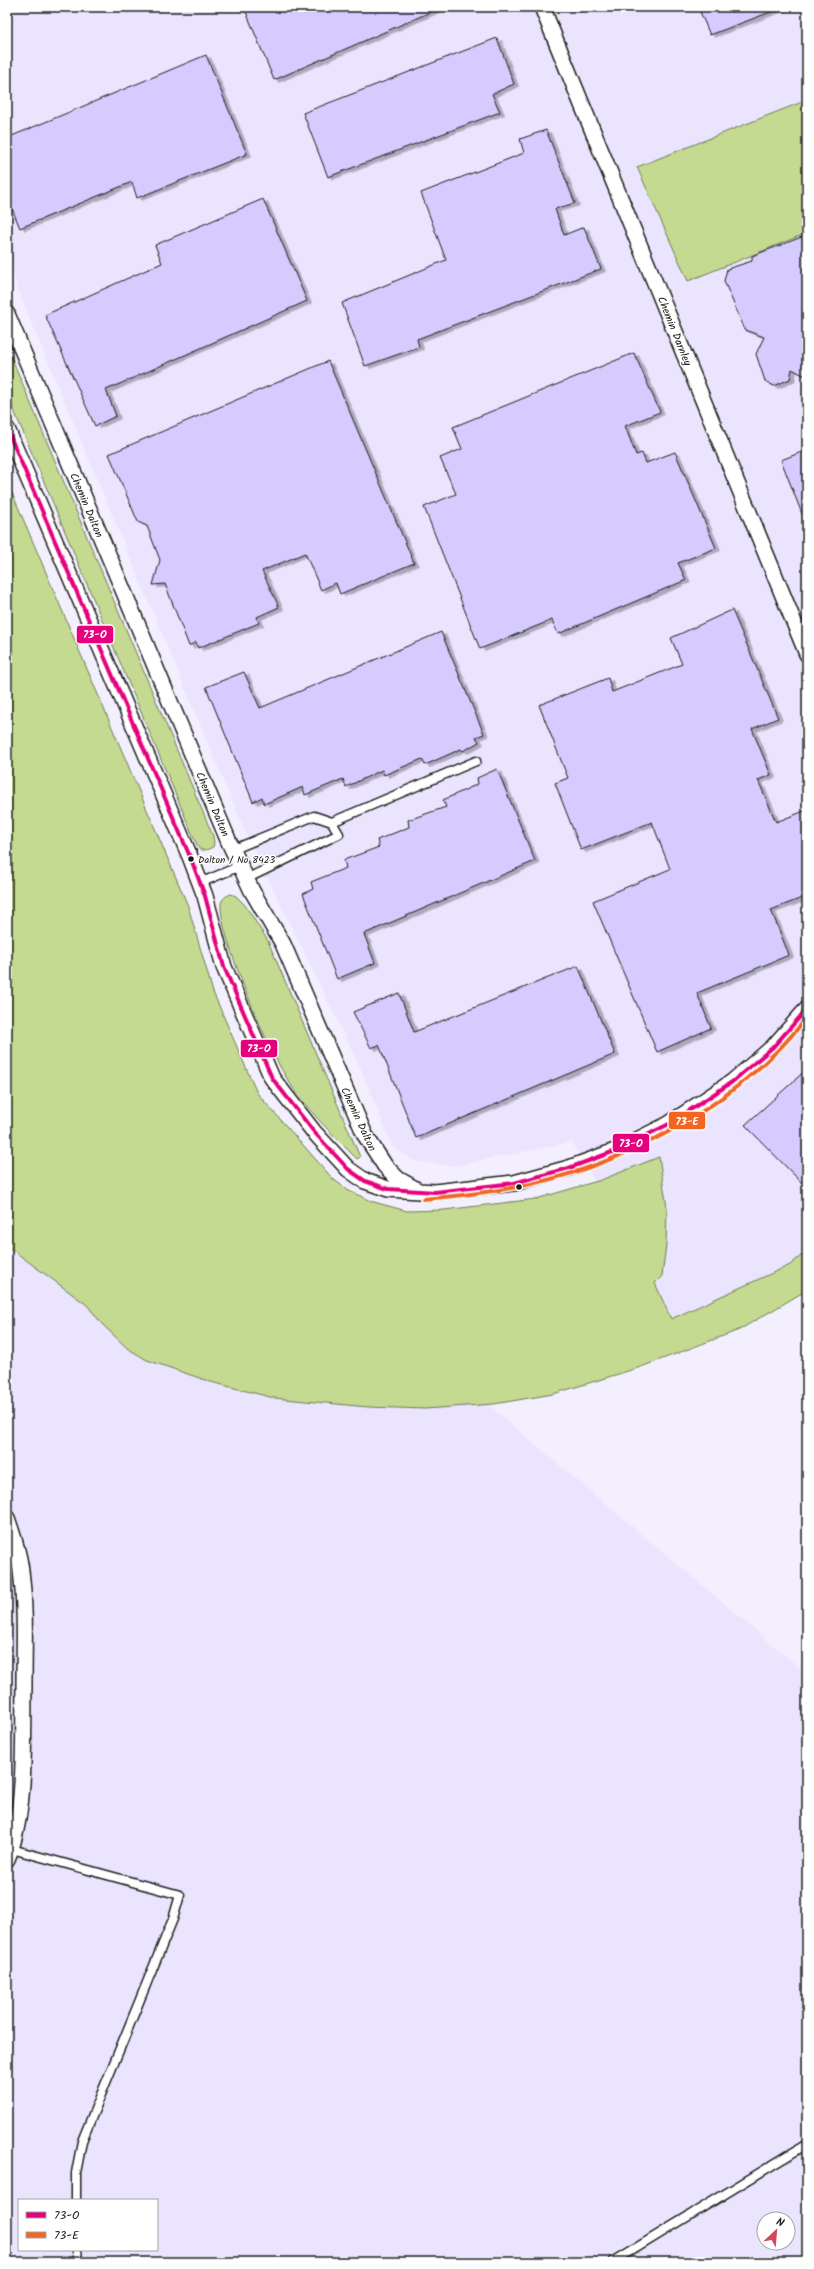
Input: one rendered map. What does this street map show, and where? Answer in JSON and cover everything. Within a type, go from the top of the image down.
[{"type":"street","name":"Chemin Darnley","points":[[542,7],[807,654]]},
{"type":"street","name":"Chemin Dalton","points":[[7,314],[232,850],[246,879],[283,944],[373,1150],[390,1172],[422,1193]]},
{"type":"street","points":[[7,429],[200,883],[224,967],[264,1062],[284,1096],[348,1169],[376,1186],[422,1193],[486,1187],[535,1178],[600,1157],[643,1138],[692,1111],[732,1082],[773,1047],[807,1009]]},
{"type":"street","points":[[7,1518],[14,1536],[21,1569],[24,1606],[22,1771],[18,1814],[8,1852]]},
{"type":"lane","points":[[332,822],[476,761]]},
{"type":"lane","points":[[232,850],[314,816],[332,822],[339,834],[246,879]]},
{"type":"lane","points":[[200,883],[240,866]]},
{"type":"lane","points":[[8,1852],[180,1895],[173,1919],[82,2141],[76,2173],[76,2199]]},
{"type":"lane","points":[[613,2262],[807,2144]]},
{"type":"lane","points":[[77,2251],[78,2262]]},
{"type":"shaded area","points":[[7,7],[807,7],[807,1280],[684,1340],[572,1142],[453,1166],[414,1161],[392,1146],[361,1069],[243,827],[22,300],[7,255]]},
{"type":"shaded area","points":[[7,1193],[461,1382],[807,1674],[807,2262],[7,2262]]},
{"type":"green space","points":[[807,100],[807,233],[688,281],[637,167]]},
{"type":"green space","points":[[7,347],[213,836],[213,847],[206,850],[200,850],[197,845],[7,394]]},
{"type":"green space","points":[[7,481],[188,906],[213,992],[257,1093],[333,1179],[349,1191],[374,1202],[407,1211],[444,1210],[536,1199],[601,1180],[659,1157],[667,1208],[666,1245],[662,1276],[655,1283],[671,1319],[790,1265],[807,1251],[807,1290],[739,1330],[641,1367],[553,1394],[494,1404],[425,1409],[368,1407],[274,1398],[211,1382],[147,1360],[127,1348],[102,1324],[87,1305],[7,1246]]},
{"type":"green space","points":[[231,894],[236,896],[245,905],[268,941],[360,1157],[357,1159],[301,1099],[286,1077],[268,1042],[246,992],[222,919],[222,900]]},
{"type":"building","points":[[244,7],[442,7],[274,80]]},
{"type":"building","points":[[698,7],[781,7],[781,8],[710,35]]},
{"type":"building","points":[[497,38],[514,84],[492,94],[500,112],[328,177],[303,113]]},
{"type":"building","points":[[206,55],[247,154],[137,198],[132,182],[20,228],[7,197],[7,138]]},
{"type":"building","points":[[546,130],[575,203],[555,209],[564,235],[584,227],[601,269],[417,339],[419,347],[365,366],[342,303],[446,260],[421,193],[524,153],[520,139]]},
{"type":"building","points":[[263,199],[307,301],[106,390],[116,416],[95,426],[45,315],[162,263],[155,245]]},
{"type":"building","points":[[807,235],[807,377],[792,369],[790,379],[774,386],[765,381],[756,354],[764,337],[745,330],[724,281],[727,269],[752,261],[752,256]]},
{"type":"building","points":[[634,353],[660,412],[625,426],[636,455],[642,453],[646,463],[675,452],[716,548],[678,563],[686,580],[558,634],[552,620],[480,649],[424,507],[456,494],[440,458],[462,449],[453,427]]},
{"type":"building","points":[[328,361],[414,563],[340,594],[336,583],[321,590],[305,553],[262,571],[279,607],[257,617],[259,623],[198,648],[196,642],[189,646],[165,584],[153,585],[160,560],[147,526],[138,522],[109,454]]},
{"type":"building","points":[[807,450],[807,524],[806,524],[781,460]]},
{"type":"building","points":[[732,610],[778,718],[752,729],[771,775],[758,780],[776,822],[807,810],[807,896],[771,910],[789,955],[697,993],[711,1028],[657,1052],[593,901],[670,869],[652,822],[581,850],[555,783],[568,778],[539,705],[608,678],[612,692],[682,664],[671,638]]},
{"type":"building","points":[[441,632],[484,734],[476,737],[479,742],[463,751],[461,749],[425,765],[422,759],[384,775],[382,770],[346,787],[343,779],[305,795],[303,787],[264,804],[262,797],[253,802],[206,687],[244,672],[260,708]]},
{"type":"building","points":[[497,769],[535,861],[364,934],[375,963],[337,979],[303,894],[313,889],[311,882],[346,868],[344,860],[379,847],[377,840],[409,827],[408,820],[446,807],[443,800],[478,784],[477,778]]},
{"type":"building","points":[[578,966],[615,1054],[416,1138],[379,1045],[371,1048],[353,1012],[399,993],[414,1032]]},
{"type":"building","points":[[807,1069],[807,1188],[745,1125]]},
{"type":"transit line","name":"73-O","points":[[7,429],[191,859],[205,896],[224,967],[272,1078],[314,1132],[348,1169],[365,1181],[388,1189],[435,1192],[514,1183],[569,1168],[615,1151],[669,1124],[732,1082],[773,1047],[807,1009]]},
{"type":"transit line","name":"73-E","points":[[423,1199],[450,1197],[531,1184],[597,1164],[662,1136],[692,1118],[749,1077],[787,1041],[807,1018]]},
{"type":"place","name":"Dalton / No 8423","points":[[191,859]]}]
